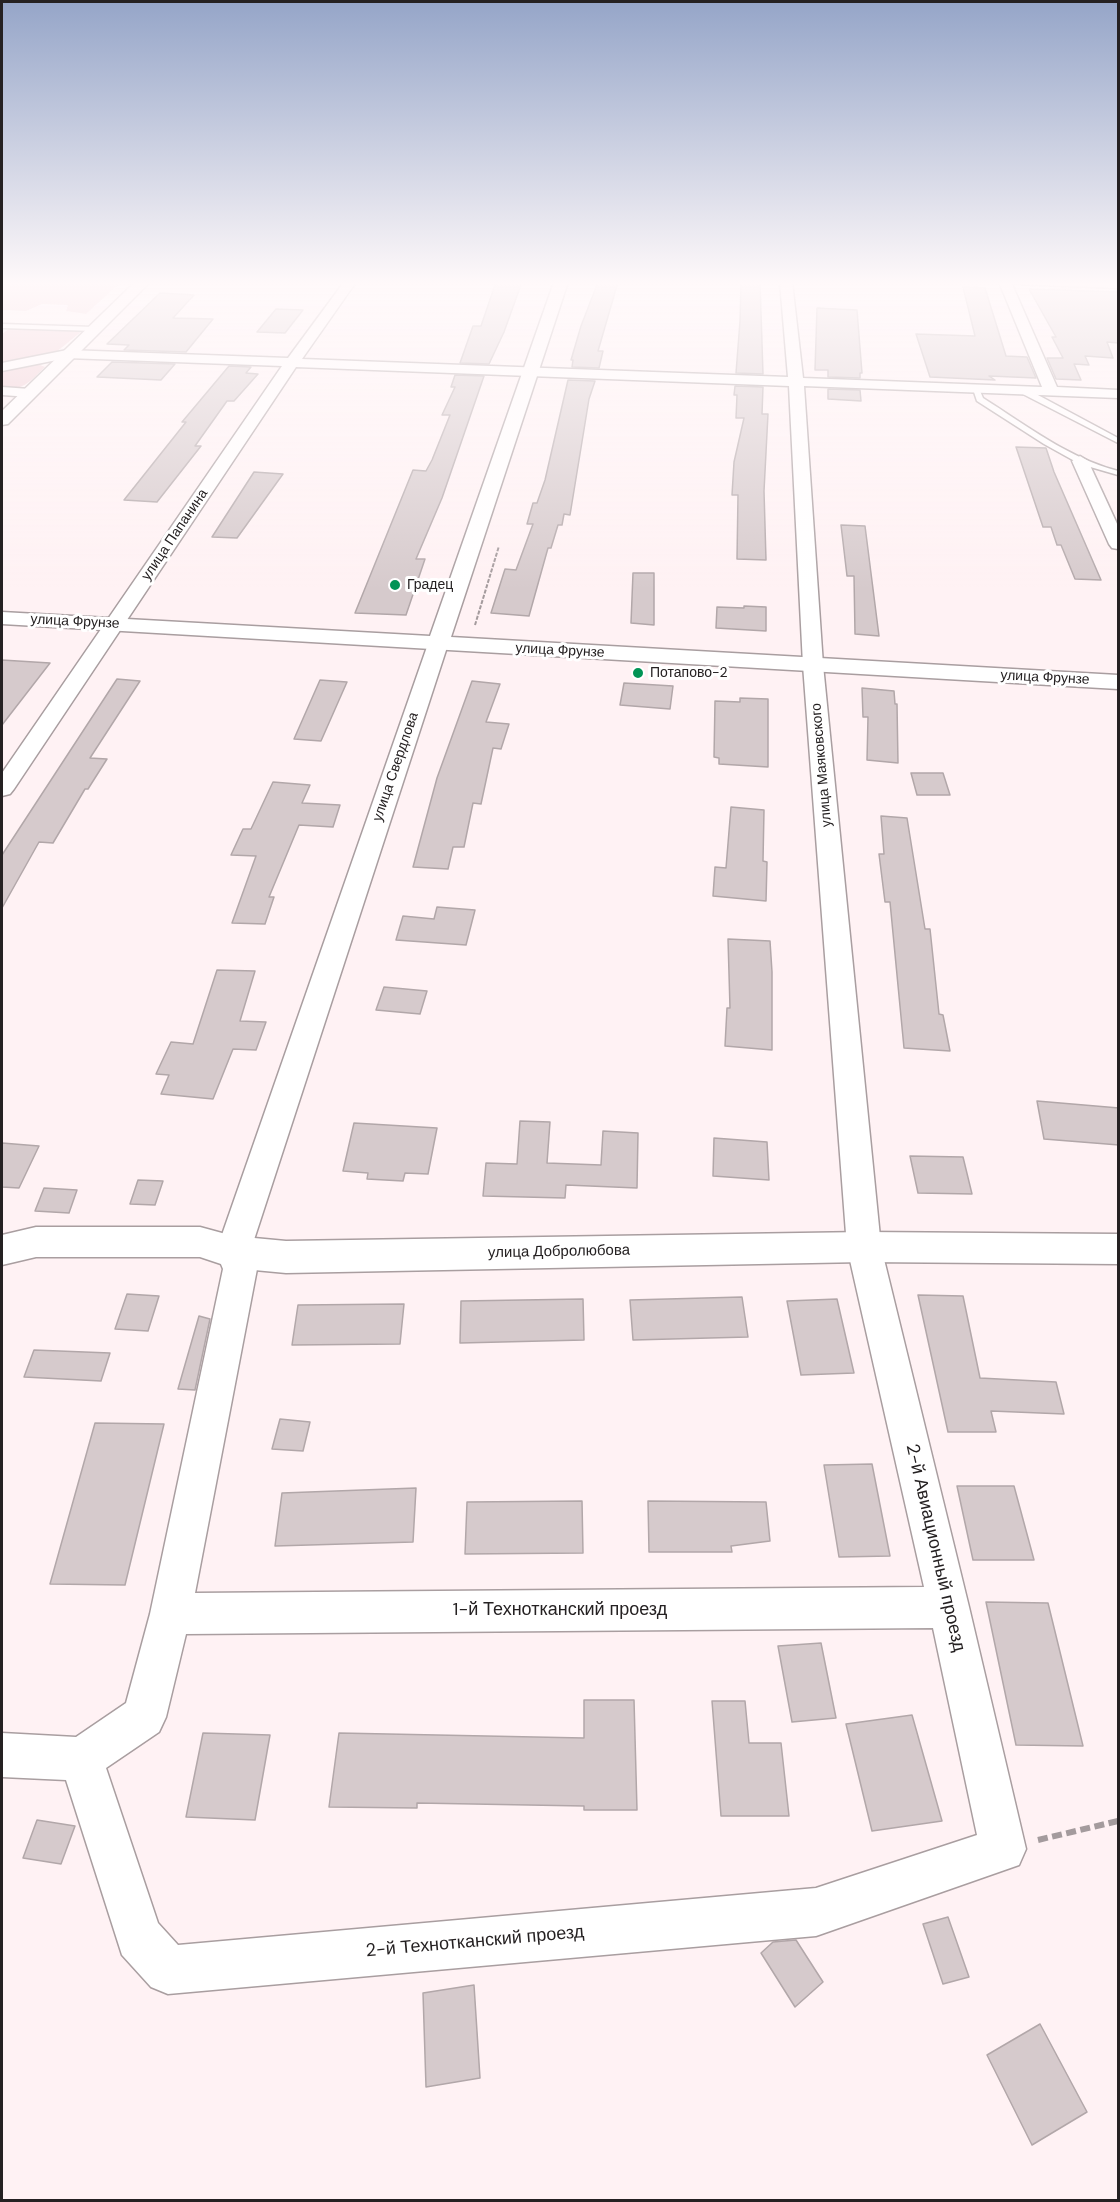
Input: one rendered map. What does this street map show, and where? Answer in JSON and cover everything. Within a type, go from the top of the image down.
[{"type":"street","points":[[2,420],[38,385]]},
{"type":"street","name":"улица Папанина","points":[[2,789],[277,385]]},
{"type":"street","name":"улица Свердлова","points":[[233,1252],[525,385]]},
{"type":"street","name":"улица Маяковского","points":[[796,385],[813,665],[864,1248]]},
{"type":"street","points":[[892,385],[1119,394]]},
{"type":"street","points":[[1049,385],[1051,390]]},
{"type":"street","points":[[2,391],[30,393]]},
{"type":"street","points":[[1080,461],[1119,544]]},
{"type":"street","name":"улица Фрунзе","points":[[2,618],[1119,682]]},
{"type":"street","name":"улица Добролюбова","points":[[2,1250],[36,1242],[200,1242],[233,1252],[286,1257],[864,1248],[1119,1249]]},
{"type":"street","name":"2-й Авиационный проезд","points":[[864,1248],[950,1607],[1003,1849]]},
{"type":"street","points":[[2,1755],[81,1759],[144,1717],[171,1614],[240,1269],[233,1252]]},
{"type":"street","name":"1-й Технотканский проезд","points":[[171,1614],[950,1607]]},
{"type":"street","name":"2-й Технотканский проезд","points":[[81,1759],[139,1938],[168,1970],[816,1912],[1003,1849]]},
{"type":"lane","points":[[975,388],[980,399],[1080,461],[1102,470],[1119,473]]},
{"type":"lane","points":[[1020,389],[1119,441]]},
{"type":"path","points":[[1003,1849],[1119,1821]]},
{"type":"shaded area","points":[[2,385],[24,385],[16,388],[2,389]]},
{"type":"building","points":[[213,385],[248,385],[234,401],[227,401],[195,446],[201,446],[157,502],[124,500],[186,422],[182,422]]},
{"type":"building","points":[[452,385],[481,385],[442,498],[416,559],[425,559],[406,615],[355,613],[413,470],[426,471],[432,460],[450,415],[442,415],[455,387],[451,387]]},
{"type":"building","points":[[567,385],[594,385],[589,399],[570,515],[564,514],[562,525],[558,525],[551,548],[548,548],[529,616],[491,613],[505,569],[516,570],[533,524],[527,524],[533,503],[537,503],[545,480]]},
{"type":"building","points":[[735,386],[763,387],[762,414],[768,414],[764,491],[766,560],[737,559],[738,495],[732,495],[734,462],[744,418],[736,418]]},
{"type":"building","points":[[828,389],[860,390],[861,401],[828,399]]},
{"type":"building","points":[[1016,447],[1046,448],[1054,472],[1101,580],[1075,579],[1061,545],[1057,545],[1051,527],[1043,527]]},
{"type":"building","points":[[254,472],[283,474],[237,538],[212,537]]},
{"type":"building","points":[[841,525],[865,526],[879,636],[855,634],[854,576],[847,576]]},
{"type":"building","points":[[633,573],[654,573],[654,625],[631,623]]},
{"type":"building","points":[[744,606],[766,607],[766,631],[716,628],[717,607],[744,608]]},
{"type":"building","points":[[2,660],[50,663],[2,725]]},
{"type":"building","points":[[117,679],[140,681],[90,758],[107,759],[88,789],[85,789],[53,843],[39,842],[2,908],[2,855]]},
{"type":"building","points":[[320,680],[347,682],[321,741],[294,739]]},
{"type":"building","points":[[472,681],[500,684],[486,722],[509,724],[501,749],[493,748],[481,804],[473,803],[464,847],[453,847],[448,869],[413,867],[437,778]]},
{"type":"building","points":[[624,683],[673,686],[670,709],[620,705]]},
{"type":"building","points":[[862,688],[894,691],[895,704],[897,704],[898,763],[867,760],[868,717],[863,717]]},
{"type":"building","points":[[740,698],[768,699],[768,767],[719,764],[719,758],[714,757],[715,701],[740,702]]},
{"type":"building","points":[[911,773],[943,773],[950,795],[917,795]]},
{"type":"building","points":[[273,782],[310,785],[302,803],[340,805],[333,827],[299,825],[269,897],[274,897],[265,924],[232,923],[256,856],[231,855],[243,829],[251,829]]},
{"type":"building","points":[[731,807],[764,810],[763,861],[767,862],[766,901],[713,896],[715,867],[726,868]]},
{"type":"building","points":[[881,816],[907,818],[925,929],[930,929],[939,1014],[943,1015],[950,1051],[904,1048],[890,902],[885,902],[879,854],[884,854]]},
{"type":"building","points":[[437,907],[475,910],[466,945],[396,940],[403,916],[434,919]]},
{"type":"building","points":[[728,939],[770,941],[772,1050],[725,1046],[727,1008],[730,1008]]},
{"type":"building","points":[[217,970],[255,971],[240,1021],[266,1022],[256,1050],[233,1049],[213,1099],[161,1094],[169,1075],[156,1074],[171,1042],[193,1044]]},
{"type":"building","points":[[384,987],[427,991],[420,1014],[376,1010]]},
{"type":"building","points":[[1037,1101],[1119,1108],[1119,1145],[1044,1139]]},
{"type":"building","points":[[520,1121],[550,1122],[547,1163],[601,1165],[603,1131],[638,1133],[637,1188],[566,1185],[565,1198],[483,1196],[486,1163],[517,1164]]},
{"type":"building","points":[[354,1123],[437,1128],[428,1174],[405,1173],[403,1181],[367,1179],[368,1173],[343,1171]]},
{"type":"building","points":[[714,1138],[767,1142],[769,1180],[713,1176]]},
{"type":"building","points":[[2,1143],[39,1146],[19,1188],[2,1187]]},
{"type":"building","points":[[910,1156],[963,1157],[972,1194],[918,1193]]},
{"type":"building","points":[[138,1180],[163,1181],[155,1205],[130,1204]]},
{"type":"building","points":[[44,1188],[77,1190],[69,1213],[35,1211]]},
{"type":"building","points":[[127,1294],[159,1296],[148,1331],[115,1329]]},
{"type":"building","points":[[918,1295],[963,1296],[980,1378],[1056,1382],[1064,1414],[991,1411],[996,1432],[948,1432]]},
{"type":"building","points":[[742,1297],[748,1337],[633,1340],[630,1300]]},
{"type":"building","points":[[583,1299],[584,1340],[460,1343],[461,1301]]},
{"type":"building","points":[[837,1299],[854,1373],[801,1375],[787,1301]]},
{"type":"building","points":[[404,1304],[400,1344],[292,1345],[298,1305]]},
{"type":"building","points":[[199,1316],[210,1319],[195,1390],[178,1389]]},
{"type":"building","points":[[34,1350],[110,1353],[101,1381],[24,1377]]},
{"type":"building","points":[[280,1419],[310,1422],[303,1451],[272,1449]]},
{"type":"building","points":[[95,1423],[164,1424],[125,1585],[50,1584]]},
{"type":"building","points":[[872,1464],[890,1556],[839,1557],[824,1465]]},
{"type":"building","points":[[957,1486],[1014,1486],[1034,1560],[973,1560]]},
{"type":"building","points":[[416,1488],[413,1542],[275,1546],[282,1493]]},
{"type":"building","points":[[582,1501],[583,1553],[465,1554],[467,1502]]},
{"type":"building","points":[[648,1501],[766,1502],[770,1541],[731,1546],[732,1552],[649,1552]]},
{"type":"building","points":[[986,1602],[1048,1603],[1083,1746],[1016,1745]]},
{"type":"building","points":[[821,1643],[836,1718],[792,1722],[778,1646]]},
{"type":"building","points":[[584,1700],[634,1700],[637,1810],[584,1810],[584,1806],[417,1803],[417,1808],[329,1807],[339,1733],[584,1738]]},
{"type":"building","points":[[712,1701],[745,1701],[749,1743],[781,1743],[789,1816],[721,1816]]},
{"type":"building","points":[[912,1715],[942,1821],[872,1831],[846,1724]]},
{"type":"building","points":[[203,1733],[270,1735],[255,1820],[186,1817]]},
{"type":"building","points":[[37,1820],[75,1826],[61,1864],[23,1858]]},
{"type":"building","points":[[948,1917],[969,1977],[943,1984],[923,1924]]},
{"type":"building","points":[[796,1940],[823,1982],[795,2007],[761,1953],[773,1942]]},
{"type":"building","points":[[474,1985],[480,2078],[426,2087],[423,1993]]},
{"type":"building","points":[[1040,2024],[1087,2112],[1032,2145],[987,2055]]},
{"type":"place","name":"Градец","points":[[395,585]]},
{"type":"place","name":"Потапово-2","points":[[638,673]]}]
